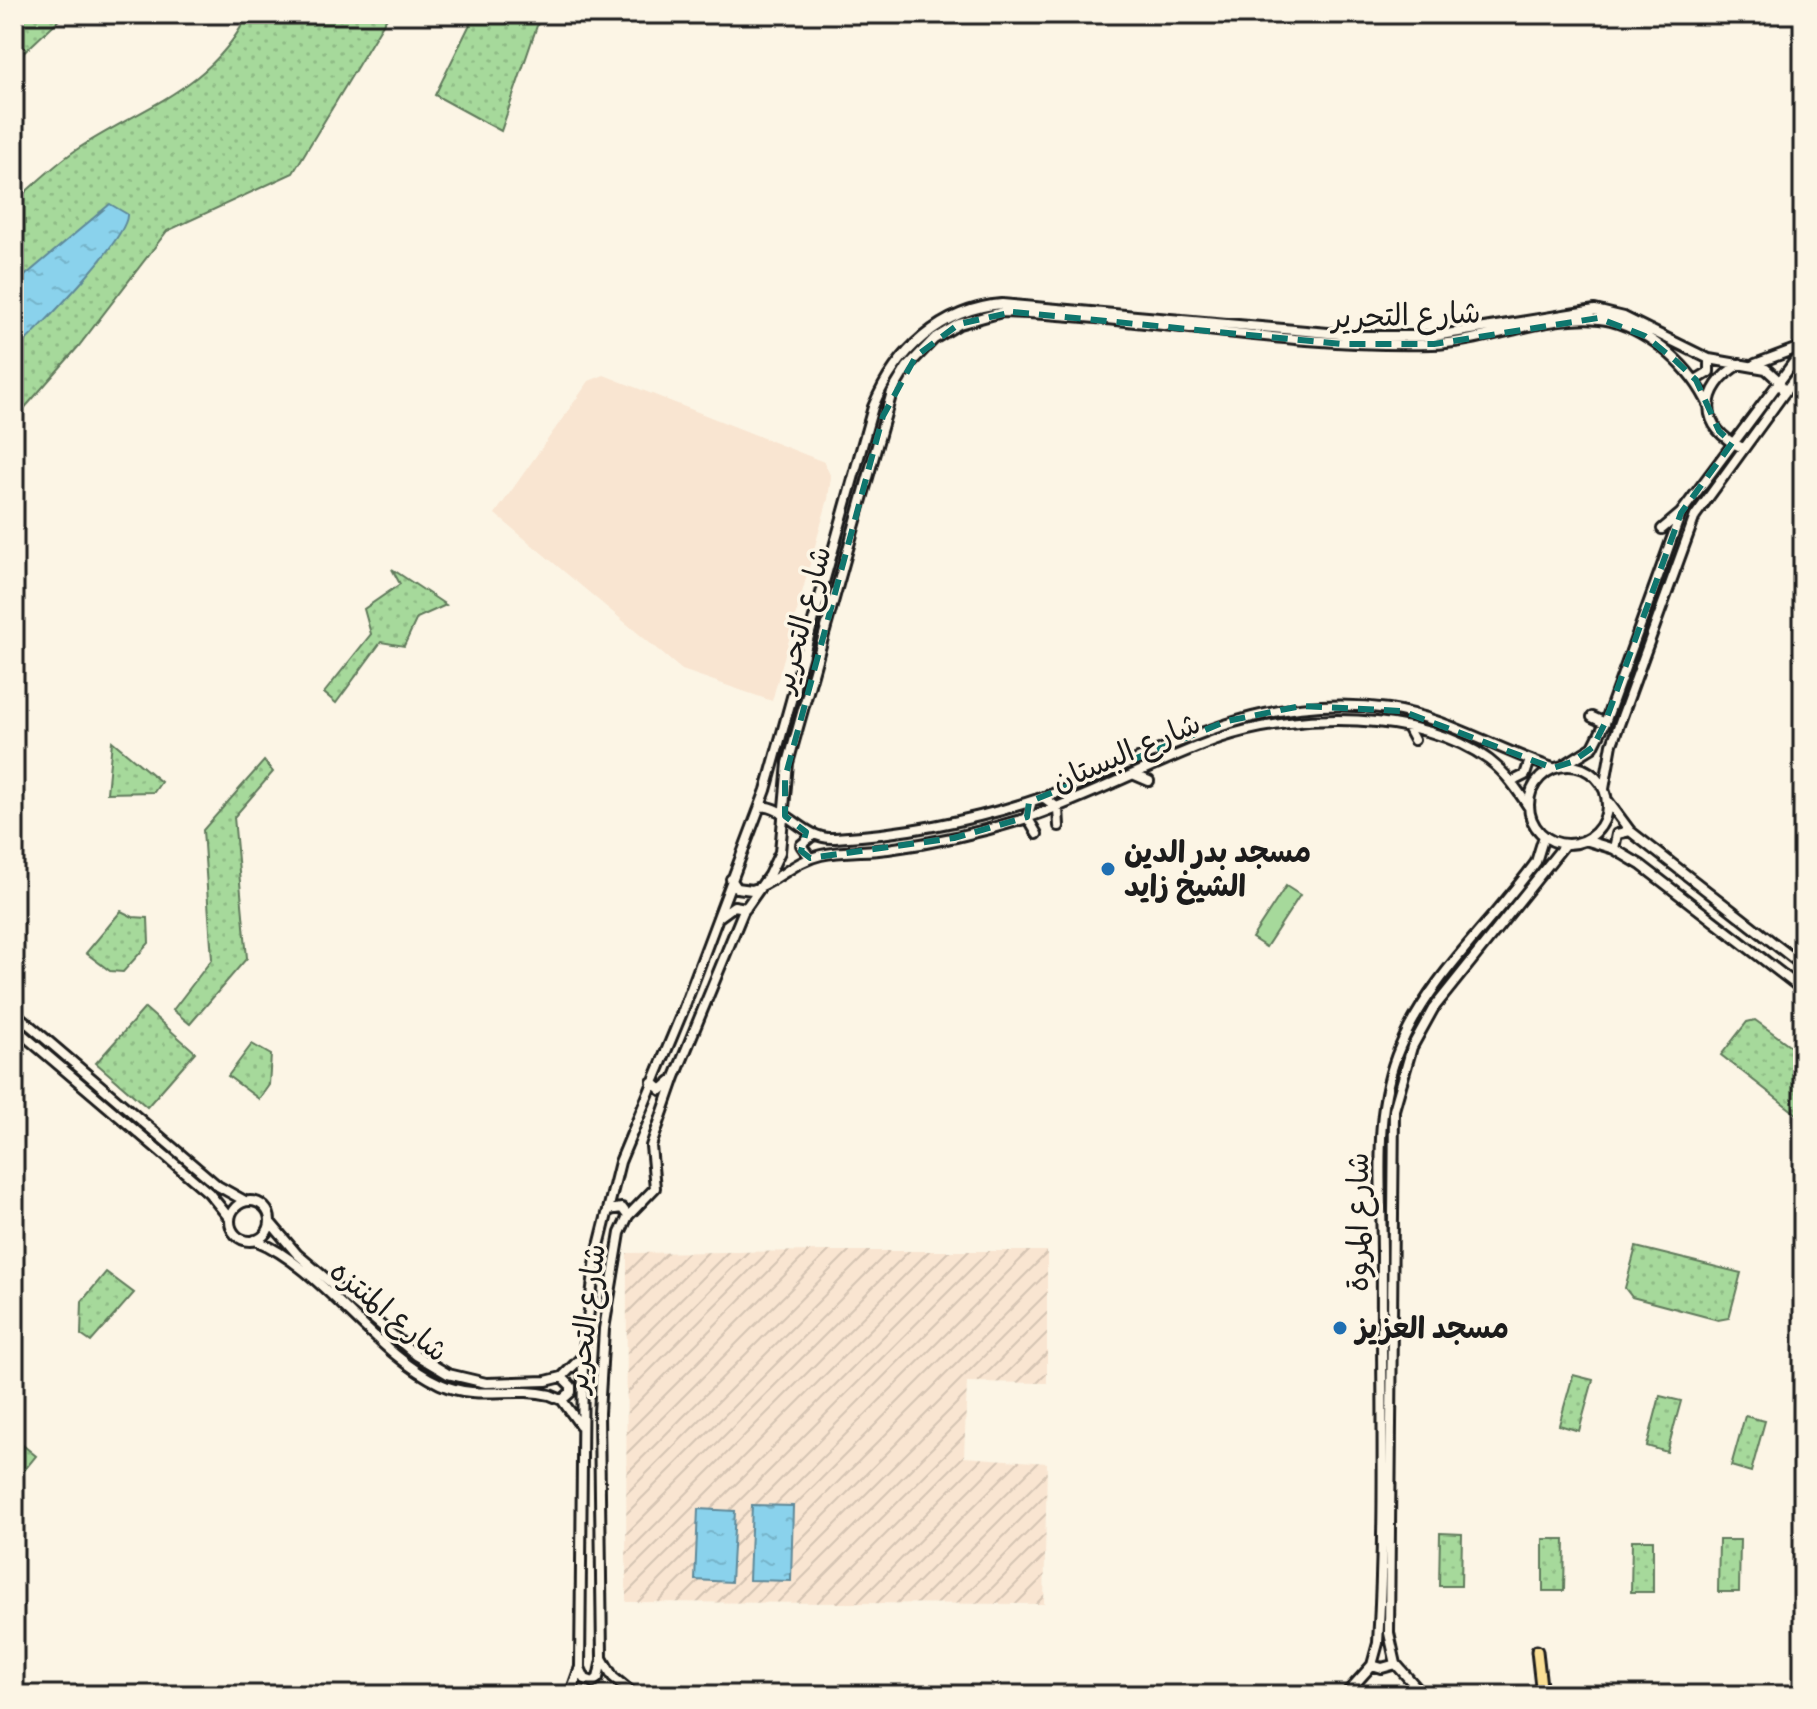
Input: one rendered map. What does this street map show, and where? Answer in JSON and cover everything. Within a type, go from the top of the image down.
[{"type":"main road","points":[[1537,1651],[1542,1695]]},
{"type":"street","name":"شارع التحرير","points":[[570,1695],[580,1667],[583,1356],[593,1271],[620,1162],[766,790],[810,624],[825,582],[870,406],[892,370],[957,314],[1002,304],[1362,336],[1484,343],[1574,318],[1609,320],[1645,336],[1696,380],[1719,431],[1732,443]]},
{"type":"street","name":"شارع التحرير","points":[[602,1658],[599,1492],[604,1329],[615,1253],[628,1216],[655,1188],[651,1146],[675,1077],[714,1000],[746,908],[780,852],[785,816],[783,792],[838,584],[892,392],[922,344],[950,329],[1013,312],[1266,342],[1342,344],[1434,340],[1595,310],[1624,317],[1709,359],[1745,364]]},
{"type":"street","points":[[1342,344],[1342,354]]},
{"type":"street","points":[[1709,406],[1715,382],[1745,364],[1803,348]]},
{"type":"street","points":[[1662,529],[1681,513],[1803,348]]},
{"type":"street","points":[[1696,380],[1709,372],[1709,359]]},
{"type":"street","points":[[1745,364],[1766,369],[1779,381],[1784,393]]},
{"type":"street","points":[[1604,789],[1608,755],[1687,532],[1704,501],[1803,367]]},
{"type":"street","points":[[1732,443],[1743,448]]},
{"type":"street","points":[[1681,513],[1605,723],[1593,747],[1564,765],[1553,768],[1535,783],[1528,806],[1533,823],[1544,836],[1565,844],[1585,840],[1614,849],[1803,990]]},
{"type":"street","points":[[825,582],[838,584]]},
{"type":"street","points":[[1368,695],[1368,707]]},
{"type":"street","points":[[1314,705],[1312,715],[1321,721]]},
{"type":"street","name":"شارع البستان","points":[[813,835],[832,838],[898,832],[952,823],[1033,800],[1255,709],[1314,705],[1368,707],[1428,718],[1553,768]]},
{"type":"street","points":[[1286,708],[1291,713],[1290,721]]},
{"type":"street","points":[[1592,717],[1605,723]]},
{"type":"street","name":"شارع البستان","points":[[759,888],[810,858],[954,838],[1058,808],[1219,739],[1290,721],[1408,729],[1467,747],[1489,760],[1511,782],[1528,806]]},
{"type":"street","points":[[1408,729],[1414,740]]},
{"type":"street","points":[[1506,749],[1511,740]]},
{"type":"street","points":[[1593,747],[1599,755],[1608,755]]},
{"type":"street","points":[[1511,782],[1525,775],[1530,760]]},
{"type":"street","points":[[1564,765],[1592,773],[1630,831],[1803,966]]},
{"type":"street","points":[[1135,775],[1149,781]]},
{"type":"street","points":[[766,790],[783,792]]},
{"type":"street","points":[[1043,797],[1058,808],[1059,826]]},
{"type":"street","points":[[1033,800],[1027,817],[1037,834]]},
{"type":"street","points":[[1585,840],[1602,823],[1607,800]]},
{"type":"street","points":[[760,806],[773,807],[813,835]]},
{"type":"street","points":[[897,819],[898,832]]},
{"type":"street","points":[[1614,849],[1617,834],[1630,831]]},
{"type":"street","points":[[810,858],[801,845],[807,836],[813,835]]},
{"type":"street","name":"شارع المروة","points":[[1387,1352],[1383,1109],[1391,1070],[1416,1015],[1532,867],[1544,836]]},
{"type":"street","name":"شارع المروة","points":[[1396,1664],[1389,1633],[1385,1555],[1394,1110],[1404,1067],[1433,1009],[1565,844]]},
{"type":"street","points":[[731,879],[744,890],[759,888]]},
{"type":"street","points":[[718,917],[734,906],[746,908]]},
{"type":"street","points":[[1703,929],[1711,919]]},
{"type":"street","points":[[14,1012],[221,1189],[264,1207],[270,1222],[264,1234],[255,1240],[235,1235],[230,1219],[216,1199],[14,1027]]},
{"type":"street","points":[[60,1067],[66,1058]]},
{"type":"street","points":[[652,1082],[661,1090],[675,1077]]},
{"type":"street","points":[[1383,1109],[1394,1110]]},
{"type":"street","points":[[157,1149],[164,1140]]},
{"type":"street","points":[[230,1219],[234,1208],[245,1201]]},
{"type":"street","points":[[608,1210],[622,1208],[628,1216]]},
{"type":"street","name":"شارع المنتزه","points":[[270,1222],[289,1247],[358,1300],[426,1363],[448,1374],[486,1383],[562,1377]]},
{"type":"street","name":"شارع المنتزه","points":[[255,1240],[279,1252],[419,1371],[442,1385],[480,1394],[527,1397],[543,1393],[562,1400]]},
{"type":"street","points":[[376,1334],[383,1326]]},
{"type":"street","points":[[581,1428],[562,1400],[571,1392],[571,1386],[562,1377],[583,1356]]},
{"type":"street","points":[[527,1397],[528,1382]]},
{"type":"street","points":[[581,1498],[594,1499],[599,1492]]},
{"type":"street","points":[[581,1527],[592,1521],[599,1525]]},
{"type":"street","name":"شارع المروة","points":[[1372,1665],[1378,1643],[1385,1555]]},
{"type":"street","points":[[580,1667],[585,1679],[593,1682],[598,1678],[602,1658]]},
{"type":"street","points":[[602,1658],[613,1677],[635,1695]]},
{"type":"street","points":[[1345,1695],[1372,1665],[1382,1668],[1396,1664],[1423,1695]]},
{"type":"highlighted area","points":[[1013,312],[1342,344],[1434,344],[1598,318],[1645,336],[1676,361],[1696,380],[1719,431],[1732,443],[1681,513],[1605,723],[1593,747],[1572,762],[1553,768],[1402,711],[1301,706],[1227,721],[1029,802],[1027,817],[954,838],[810,858],[801,851],[806,832],[785,816],[785,778],[883,416],[916,356],[959,324]]},
{"type":"shaded area","points":[[604,375],[824,462],[831,477],[828,499],[772,701],[682,670],[495,514],[589,381]]},
{"type":"shaded area","points":[[1047,1251],[1047,1383],[967,1382],[964,1457],[1047,1463],[1044,1604],[626,1602],[627,1253]]},
{"type":"green space","points":[[14,14],[65,14],[14,62]]},
{"type":"green space","points":[[248,14],[389,14],[293,173],[167,231],[78,347],[14,420],[14,202],[76,150],[194,79],[233,40]]},
{"type":"green space","points":[[475,14],[541,14],[501,131],[435,95]]},
{"type":"green space","points":[[392,569],[446,605],[417,618],[404,646],[381,642],[336,703],[324,693],[371,634],[364,609],[400,584]]},
{"type":"green space","points":[[112,741],[161,782],[154,792],[107,793]]},
{"type":"green space","points":[[264,761],[273,772],[234,817],[247,958],[190,1024],[173,1010],[212,959],[203,830]]},
{"type":"green space","points":[[1286,886],[1300,895],[1266,947],[1252,938]]},
{"type":"green space","points":[[121,911],[133,917],[148,918],[149,943],[123,972],[110,971],[86,953]]},
{"type":"green space","points":[[145,1008],[195,1052],[147,1107],[96,1063]]},
{"type":"green space","points":[[1755,1020],[1803,1055],[1803,1119],[1721,1055],[1747,1022]]},
{"type":"green space","points":[[252,1044],[271,1055],[269,1085],[259,1099],[228,1076]]},
{"type":"green space","points":[[1636,1247],[1741,1273],[1729,1318],[1718,1320],[1632,1297],[1625,1288]]},
{"type":"green space","points":[[106,1272],[134,1293],[91,1342],[81,1335],[82,1301]]},
{"type":"green space","points":[[1573,1375],[1593,1380],[1579,1431],[1559,1425]]},
{"type":"green space","points":[[1660,1396],[1681,1401],[1667,1452],[1647,1446]]},
{"type":"green space","points":[[1745,1416],[1765,1421],[1751,1472],[1731,1466]]},
{"type":"green space","points":[[19,1442],[36,1456],[14,1483],[14,1447]]},
{"type":"green space","points":[[1440,1533],[1462,1534],[1461,1586],[1439,1586]]},
{"type":"green space","points":[[1543,1539],[1565,1539],[1564,1591],[1543,1591]]},
{"type":"green space","points":[[1632,1540],[1653,1540],[1653,1592],[1631,1592]]},
{"type":"green space","points":[[1719,1540],[1740,1540],[1739,1592],[1718,1592]]},
{"type":"water","points":[[110,204],[127,214],[114,243],[80,284],[14,352],[14,285]]},
{"type":"water","points":[[752,1505],[793,1506],[791,1581],[749,1580]]},
{"type":"water","points":[[698,1509],[735,1511],[731,1582],[695,1580]]},
{"type":"place","name":"مسجد بدر الدين الشيخ زايد","points":[[1108,869]]},
{"type":"place","name":"مسجد العزيز","points":[[1340,1328]]}]
